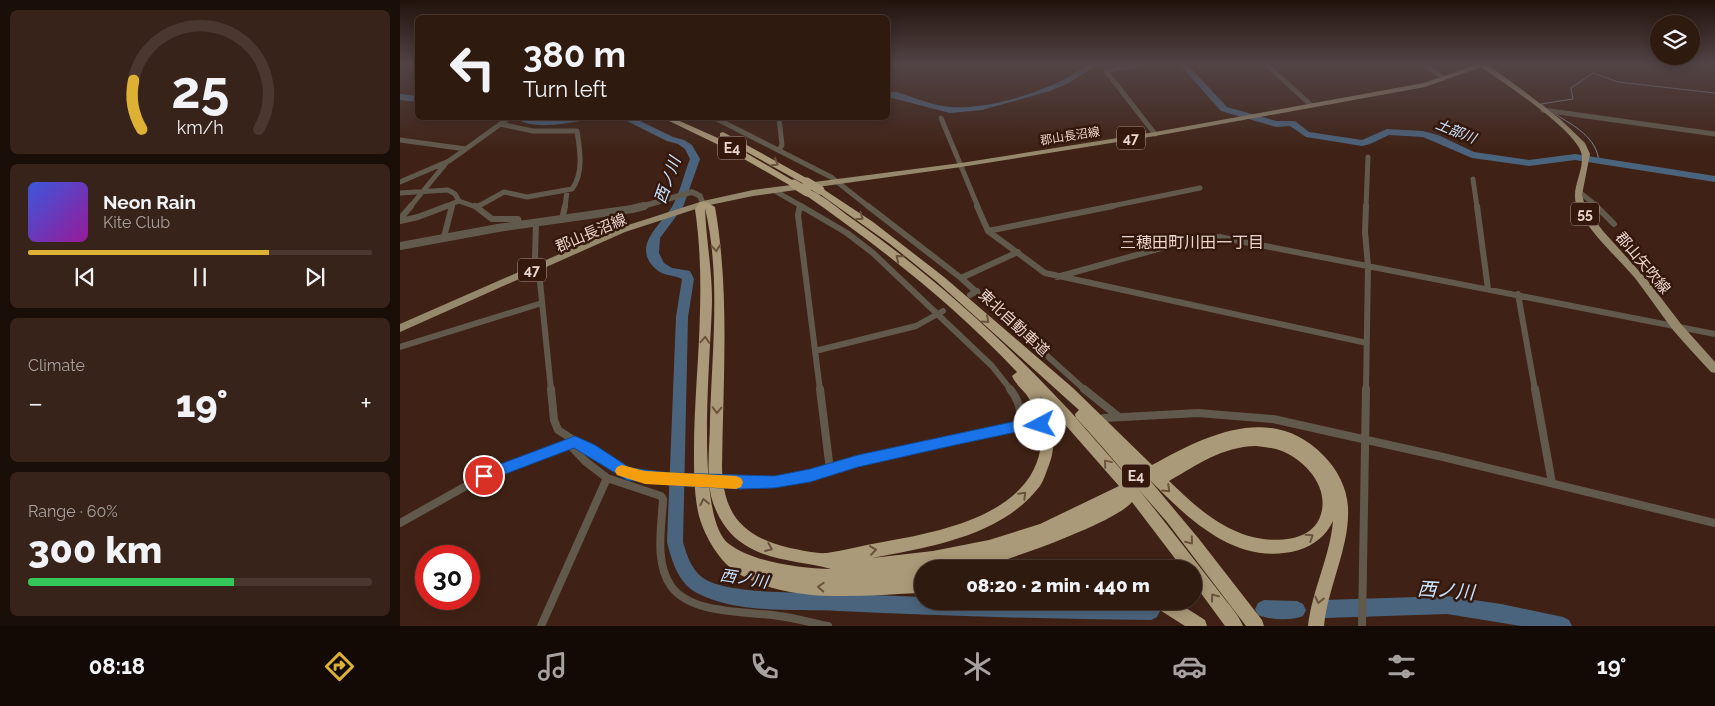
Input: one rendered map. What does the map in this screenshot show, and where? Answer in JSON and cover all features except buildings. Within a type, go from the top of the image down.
[{"type":"highway","name":"東北自動車道","points":[[671,120],[726,145],[794,184],[820,190],[929,269],[1004,336],[1063,395],[1121,458],[1197,549],[1256,626]]},
{"type":"highway","name":"東北自動車道","points":[[689,120],[736,142],[807,187],[882,244],[936,289],[1018,366],[1085,437],[1172,543],[1235,626]]},
{"type":"highway","points":[[704,206],[706,283],[700,426],[702,496],[708,524],[729,559],[750,572],[781,582],[818,587],[914,586]]},
{"type":"highway","points":[[704,206],[715,231],[718,299],[716,469],[718,497],[727,518],[746,538],[787,555],[826,560],[844,565],[914,562]]},
{"type":"highway","points":[[826,560],[854,553],[927,541],[980,523],[1018,500],[1036,480],[1042,469],[1048,447],[1047,426],[1034,396],[1023,381],[936,289]]},
{"type":"highway","points":[[1004,336],[1069,392],[1196,516],[1226,534],[1257,545],[1285,547],[1308,540],[1316,533],[1328,514],[1327,491],[1318,471],[1301,454],[1272,442],[1248,440],[1228,444],[1160,474],[1212,440],[1243,432],[1262,432],[1284,437],[1308,449],[1318,458],[1334,480],[1341,508],[1337,540],[1318,601],[1316,626]]},
{"type":"highway","points":[[931,560],[978,551],[1022,538],[1122,496],[1088,521],[1028,546],[978,560]]},
{"type":"highway","points":[[721,547],[753,562],[785,572],[856,576],[914,571]]},
{"type":"highway","points":[[1175,610],[1199,626]]},
{"type":"main road","name":"郡山長沼線","points":[[400,328],[663,218],[704,206],[775,191],[961,165],[1155,134],[1378,93]]},
{"type":"main road","name":"55","points":[[1521,93],[1574,134],[1586,149],[1586,164],[1578,191]]},
{"type":"main road","name":"郡山矢吹線","points":[[1578,191],[1580,207],[1593,225],[1634,270],[1676,326],[1715,369]]},
{"type":"main road","name":"郡山長沼線","points":[[400,335],[538,270]]},
{"type":"street","points":[[1123,93],[1155,134]]},
{"type":"street","points":[[1298,93],[1311,105]]},
{"type":"street","points":[[1544,110],[1715,134]]},
{"type":"street","points":[[942,118],[988,231],[1018,252],[1039,270],[1057,277],[1367,343]]},
{"type":"street","points":[[400,182],[447,162],[506,120]]},
{"type":"street","points":[[719,120],[838,182],[961,278],[1047,357],[1119,417]]},
{"type":"street","points":[[779,120],[782,145],[779,150]]},
{"type":"street","points":[[477,207],[504,192],[527,197],[566,191],[572,189],[576,184],[580,159],[577,131],[533,131],[501,123]]},
{"type":"street","points":[[400,140],[466,149]]},
{"type":"street","points":[[1362,621],[1364,596],[1368,266],[1365,232],[1368,157]]},
{"type":"street","points":[[400,220],[411,204],[425,190],[447,162]]},
{"type":"street","points":[[1473,179],[1488,289]]},
{"type":"street","points":[[988,231],[1200,188]]},
{"type":"street","points":[[400,193],[448,190],[455,194],[459,201]]},
{"type":"street","points":[[562,220],[565,210],[566,191]]},
{"type":"street","points":[[775,191],[858,240],[992,366],[1010,388],[1022,413],[1021,426]]},
{"type":"street","points":[[1578,191],[1591,200],[1614,224]]},
{"type":"street","points":[[400,246],[444,237],[632,209],[692,192],[702,198],[704,206]]},
{"type":"street","points":[[400,220],[459,201],[472,204],[492,219],[518,219],[520,225]]},
{"type":"street","points":[[444,237],[452,204]]},
{"type":"street","points":[[800,205],[798,215],[830,470]]},
{"type":"street","points":[[536,223],[535,257],[555,425],[558,430],[572,443],[585,461],[607,478],[661,496],[664,566],[672,586],[684,597],[720,609],[781,617],[828,626]]},
{"type":"street","points":[[1057,277],[1208,237],[1220,237],[1715,334]]},
{"type":"street","points":[[961,278],[1018,252]]},
{"type":"street","points":[[970,295],[977,292]]},
{"type":"street","points":[[1518,294],[1552,483]]},
{"type":"street","points":[[400,347],[542,304]]},
{"type":"street","points":[[814,351],[916,326],[943,311]]},
{"type":"street","points":[[1104,418],[1198,413],[1252,416],[1320,428],[1715,523]]},
{"type":"street","points":[[400,523],[484,476],[572,443],[590,449],[627,474],[645,478],[740,483],[774,482],[830,470],[858,461],[1021,426],[1040,425]]},
{"type":"street","points":[[541,626],[607,478]]},
{"type":"waterway","points":[[890,94],[934,107],[964,110],[982,108],[1035,93]]},
{"type":"waterway","name":"土部川","points":[[1209,93],[1224,109],[1276,124],[1292,123],[1306,134],[1362,143],[1387,132],[1423,134],[1435,137],[1472,155],[1529,163],[1575,157],[1715,179]]},
{"type":"waterway","points":[[1547,109],[1541,104],[1573,99],[1572,93]]},
{"type":"waterway","points":[[400,97],[415,99]]},
{"type":"waterway","points":[[1555,114],[1577,128],[1589,139],[1594,146],[1599,162]]},
{"type":"waterway","points":[[532,120],[548,123],[567,120]]},
{"type":"waterway","name":"西ノ川","points":[[632,120],[670,139],[681,142],[689,147],[695,159],[680,203],[656,234],[653,243],[653,253],[660,266],[669,271],[686,274],[688,279],[682,317],[675,542],[681,563],[693,580],[705,588],[718,593],[769,600],[994,608],[1151,611]]},
{"type":"waterway","name":"西ノ川","points":[[1325,609],[1447,605],[1501,613],[1563,626]]},
{"type":"waterway","name":"西ノ川","points":[[1264,609],[1297,610]]},
{"type":"tunnel","points":[[1043,425],[1071,421]]},
{"type":"slow traffic","points":[[622,471],[645,478],[736,482]]},
{"type":"district","name":"三穂田町川田一丁目","points":[[1192,242]]},
{"type":"route","points":[[484,476],[575,442],[590,449],[627,474],[645,478],[740,483],[774,482],[810,476],[858,461],[955,440],[1021,426],[1040,425]]}]
